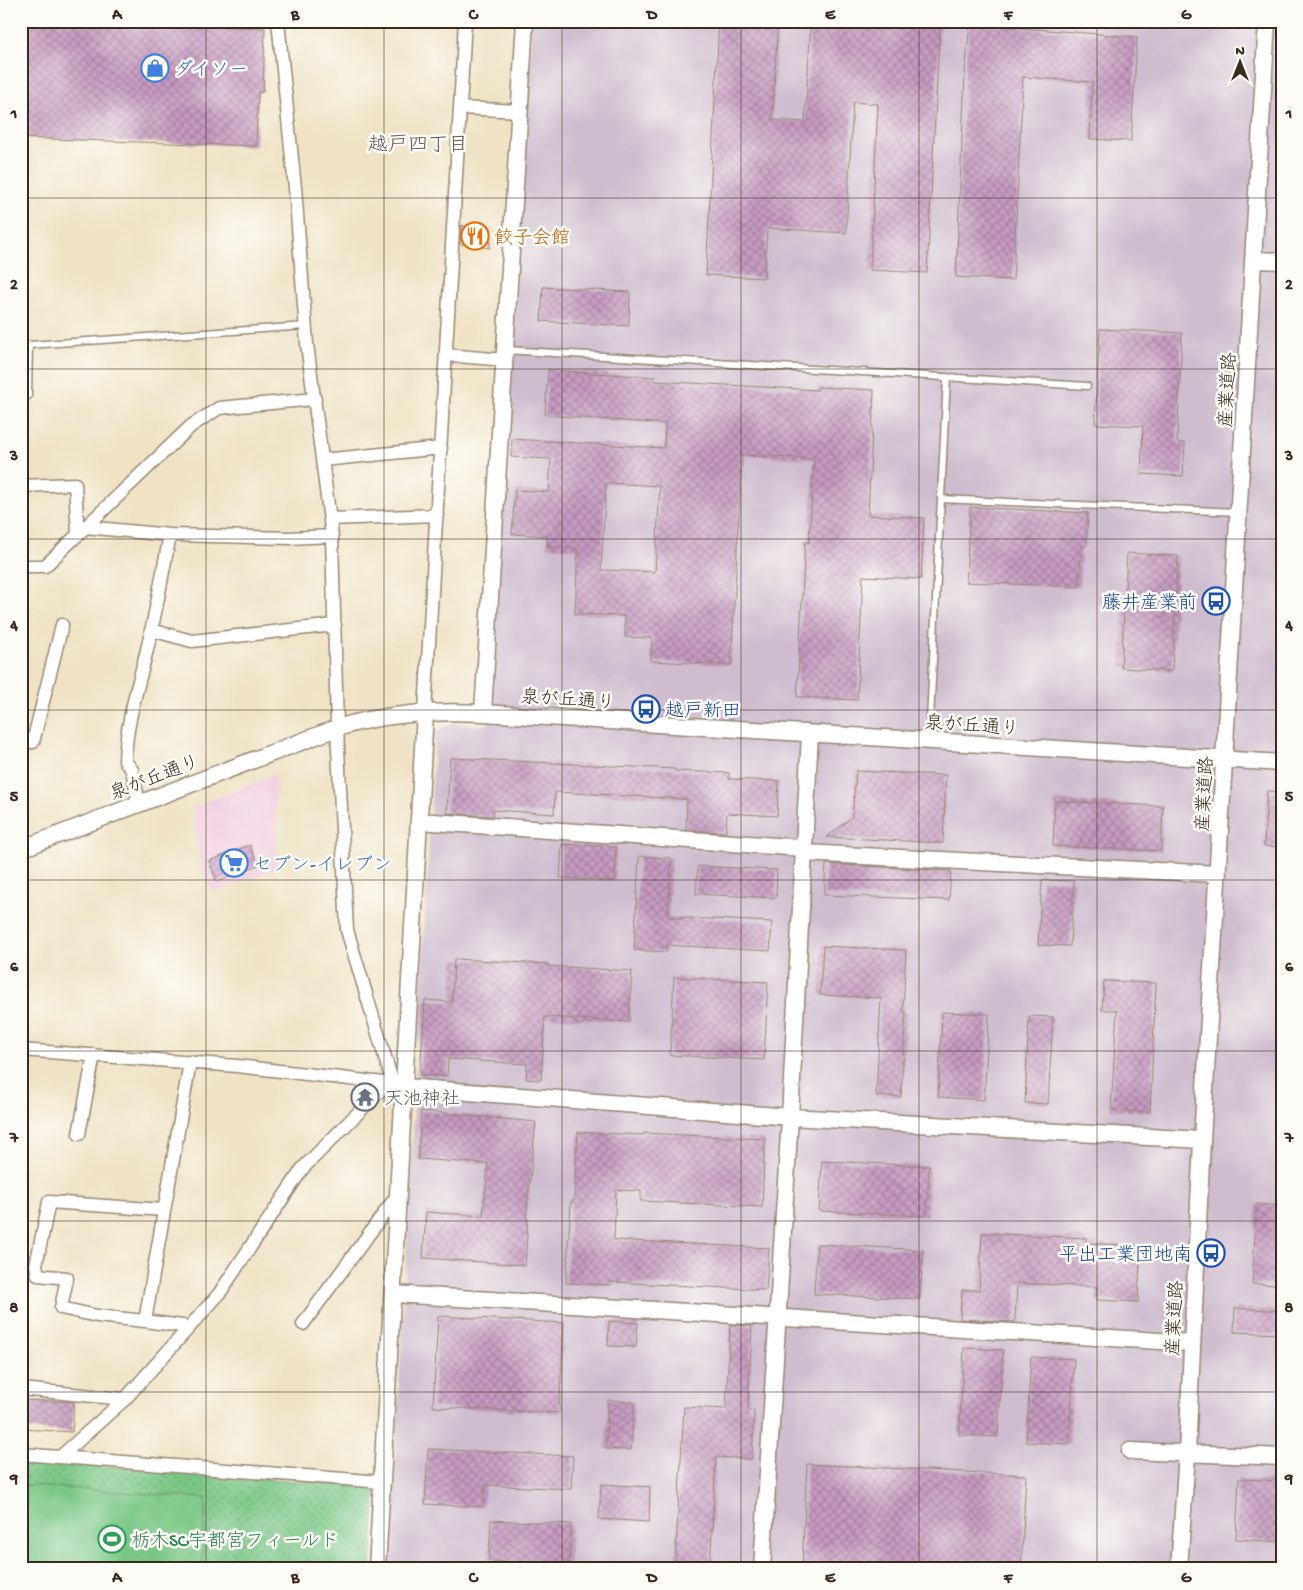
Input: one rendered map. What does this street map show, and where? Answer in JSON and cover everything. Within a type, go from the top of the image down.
[{"type":"street","points":[[278,21],[295,188],[306,326],[332,536],[337,728],[347,930],[395,1085]]},
{"type":"street","points":[[377,1569],[399,1193],[395,1085],[419,821],[465,21]]},
{"type":"street","points":[[483,713],[525,21]]},
{"type":"street","name":"産業道路","points":[[1179,1569],[1267,21]]},
{"type":"street","points":[[460,108],[520,111]]},
{"type":"street","points":[[1254,260],[1282,261]]},
{"type":"street","points":[[446,356],[505,355]]},
{"type":"street","points":[[21,566],[45,566],[191,426],[220,408],[315,399]]},
{"type":"street","points":[[323,460],[440,448]]},
{"type":"street","points":[[21,486],[75,484],[82,531]]},
{"type":"street","points":[[330,519],[437,515]]},
{"type":"street","points":[[82,531],[170,536],[289,538],[332,536]]},
{"type":"street","points":[[139,803],[132,770],[125,761],[125,746],[170,536]]},
{"type":"street","points":[[21,740],[33,742],[62,625]]},
{"type":"street","points":[[151,630],[192,641],[335,625]]},
{"type":"street","name":"泉が丘通り","points":[[21,849],[337,728],[364,719],[425,712],[483,713],[1282,762]]},
{"type":"street","points":[[762,1569],[790,1117],[810,734]]},
{"type":"street","points":[[419,821],[804,851],[1218,874]]},
{"type":"street","points":[[21,1050],[237,1066],[395,1085],[790,1117],[1202,1140]]},
{"type":"street","points":[[79,1134],[94,1056]]},
{"type":"street","points":[[145,1321],[190,1062]]},
{"type":"street","points":[[60,1457],[126,1399],[219,1294],[304,1168],[395,1085]]},
{"type":"street","points":[[303,1324],[399,1193]]},
{"type":"street","points":[[164,1210],[49,1202],[36,1265],[38,1275],[67,1278],[61,1308],[96,1316],[189,1328]]},
{"type":"street","points":[[393,1294],[1192,1343]]},
{"type":"street","points":[[21,1389],[126,1399]]},
{"type":"street","points":[[1130,1451],[1282,1457]]},
{"type":"street","points":[[21,1454],[382,1482]]},
{"type":"lane","points":[[21,395],[28,396],[29,345],[306,326]]},
{"type":"lane","points":[[505,355],[947,377],[1086,386]]},
{"type":"lane","points":[[929,741],[947,377]]},
{"type":"lane","points":[[941,499],[1239,512]]},
{"type":"shaded area","points":[[532,21],[1282,21],[1282,1569],[389,1569],[435,734],[443,727],[452,724],[488,725]]},
{"type":"shaded area","points":[[275,774],[277,868],[213,893],[200,864],[192,808]]},
{"type":"green space","points":[[21,1460],[376,1487],[371,1569],[21,1569]]},
{"type":"green space","name":"栃木SC宇都宮フィールド","points":[[23,1485],[206,1498],[202,1569],[21,1569]]},
{"type":"building","points":[[21,21],[106,21],[106,23],[265,28],[263,91],[258,93],[256,146],[21,138]]},
{"type":"building","points":[[719,21],[778,21],[772,120],[805,122],[811,21],[940,21],[927,273],[870,270],[878,104],[853,102],[846,233],[767,228],[764,278],[706,275]]},
{"type":"building","points":[[970,24],[1137,37],[1131,141],[1090,139],[1092,82],[1023,77],[1013,280],[956,277],[965,73]]},
{"type":"building","name":"餃子会館","points":[[461,226],[490,229],[490,248],[460,244]]},
{"type":"building","points":[[543,287],[630,292],[629,326],[541,321]]},
{"type":"building","points":[[1100,329],[1182,333],[1177,442],[1185,443],[1183,476],[1141,474],[1143,426],[1095,424]]},
{"type":"building","points":[[548,370],[655,377],[654,381],[817,390],[818,387],[874,390],[868,515],[924,518],[921,579],[863,576],[857,700],[797,697],[805,542],[809,543],[814,459],[742,455],[731,665],[651,661],[652,638],[625,637],[625,616],[575,614],[578,549],[547,547],[548,536],[512,534],[515,490],[549,492],[551,459],[511,457],[512,439],[664,448],[665,424],[545,415]],"holes":[[[606,483],[660,486],[655,572],[601,570]]]},
{"type":"building","points":[[970,507],[1088,513],[1086,546],[1081,546],[1079,587],[966,582]]},
{"type":"building","points":[[1127,553],[1178,556],[1172,671],[1121,668]]},
{"type":"building","points":[[450,758],[675,769],[675,771],[729,773],[729,779],[779,781],[777,816],[727,813],[726,832],[686,830],[687,799],[555,792],[554,814],[493,810],[493,816],[447,813]]},
{"type":"building","points":[[856,771],[946,775],[943,843],[827,837],[852,817]]},
{"type":"building","points":[[1267,791],[1282,792],[1282,847],[1264,846]]},
{"type":"building","points":[[1055,801],[1163,806],[1161,851],[1053,846]]},
{"type":"building","points":[[562,844],[616,847],[615,881],[560,878]]},
{"type":"building","name":"セブン-イレブン","points":[[250,845],[258,865],[217,882],[209,861]]},
{"type":"building","points":[[639,856],[671,858],[668,917],[772,922],[770,951],[667,945],[666,952],[634,950]]},
{"type":"building","points":[[826,864],[951,871],[949,900],[824,895]]},
{"type":"building","points":[[698,866],[777,870],[776,898],[696,894]]},
{"type":"building","points":[[1042,880],[1074,881],[1070,946],[1038,945]]},
{"type":"building","points":[[823,946],[906,950],[903,1012],[906,1012],[901,1097],[876,1096],[881,998],[820,995]]},
{"type":"building","points":[[454,959],[632,971],[629,1022],[545,1017],[541,1080],[526,1079],[527,1064],[448,1059],[447,1076],[420,1075],[425,1000],[452,1002]]},
{"type":"building","points":[[674,977],[768,982],[764,1060],[670,1055]]},
{"type":"building","points":[[1104,981],[1156,983],[1150,1112],[1111,1110],[1117,1010],[1102,1010]]},
{"type":"building","points":[[942,1012],[989,1014],[984,1100],[938,1097]]},
{"type":"building","points":[[1029,1016],[1053,1017],[1048,1104],[1025,1103]]},
{"type":"building","points":[[421,1111],[536,1122],[526,1219],[528,1219],[525,1265],[423,1258],[426,1212],[483,1216],[488,1164],[418,1159]]},
{"type":"building","points":[[578,1132],[765,1139],[762,1207],[641,1201],[641,1191],[616,1190],[614,1240],[769,1248],[766,1290],[611,1282],[611,1285],[566,1283],[571,1201],[574,1201]]},
{"type":"building","points":[[822,1161],[929,1166],[927,1216],[819,1211]]},
{"type":"building","points":[[1257,1204],[1282,1206],[1282,1285],[1252,1284]]},
{"type":"building","points":[[982,1233],[1086,1238],[1086,1243],[1141,1246],[1138,1302],[1096,1300],[1097,1287],[1017,1283],[1015,1322],[960,1319],[962,1290],[979,1290]]},
{"type":"building","points":[[817,1244],[923,1250],[920,1299],[814,1294]]},
{"type":"building","points":[[1235,1308],[1282,1311],[1282,1334],[1234,1332]]},
{"type":"building","points":[[438,1316],[564,1323],[559,1413],[433,1407]]},
{"type":"building","points":[[609,1321],[638,1323],[636,1347],[608,1346]]},
{"type":"building","points":[[730,1325],[752,1326],[748,1410],[754,1411],[752,1459],[716,1457],[710,1568],[675,1566],[684,1407],[726,1409]]},
{"type":"building","points":[[964,1348],[1003,1350],[998,1437],[959,1435]]},
{"type":"building","points":[[1031,1357],[1074,1359],[1069,1444],[1026,1442]]},
{"type":"building","points":[[21,1400],[74,1402],[72,1432],[21,1429]]},
{"type":"building","points":[[608,1400],[634,1402],[631,1450],[606,1449]]},
{"type":"building","points":[[428,1449],[573,1456],[571,1489],[485,1485],[483,1507],[425,1504]]},
{"type":"building","points":[[807,1464],[1026,1475],[1021,1569],[846,1569],[802,1566]]},
{"type":"building","points":[[1239,1479],[1282,1481],[1282,1542],[1236,1539]]},
{"type":"building","points":[[601,1484],[650,1487],[649,1522],[599,1519]]},
{"type":"building","points":[[491,1520],[571,1524],[569,1565],[489,1561]]},
{"type":"place","name":"ダイソー","points":[[155,68]]},
{"type":"place","name":"餃子会館","points":[[475,236]]},
{"type":"place","name":"藤井産業前","points":[[1216,601]]},
{"type":"place","name":"越戸新田","points":[[646,709]]},
{"type":"place","name":"セブン-イレブン","points":[[234,863]]},
{"type":"place","name":"天池神社","points":[[365,1097]]},
{"type":"place","name":"平出工業団地南","points":[[1211,1253]]},
{"type":"place","name":"栃木SC宇都宮フィールド","points":[[112,1539]]},
{"type":"district","name":"越戸四丁目","points":[[418,143]]}]
